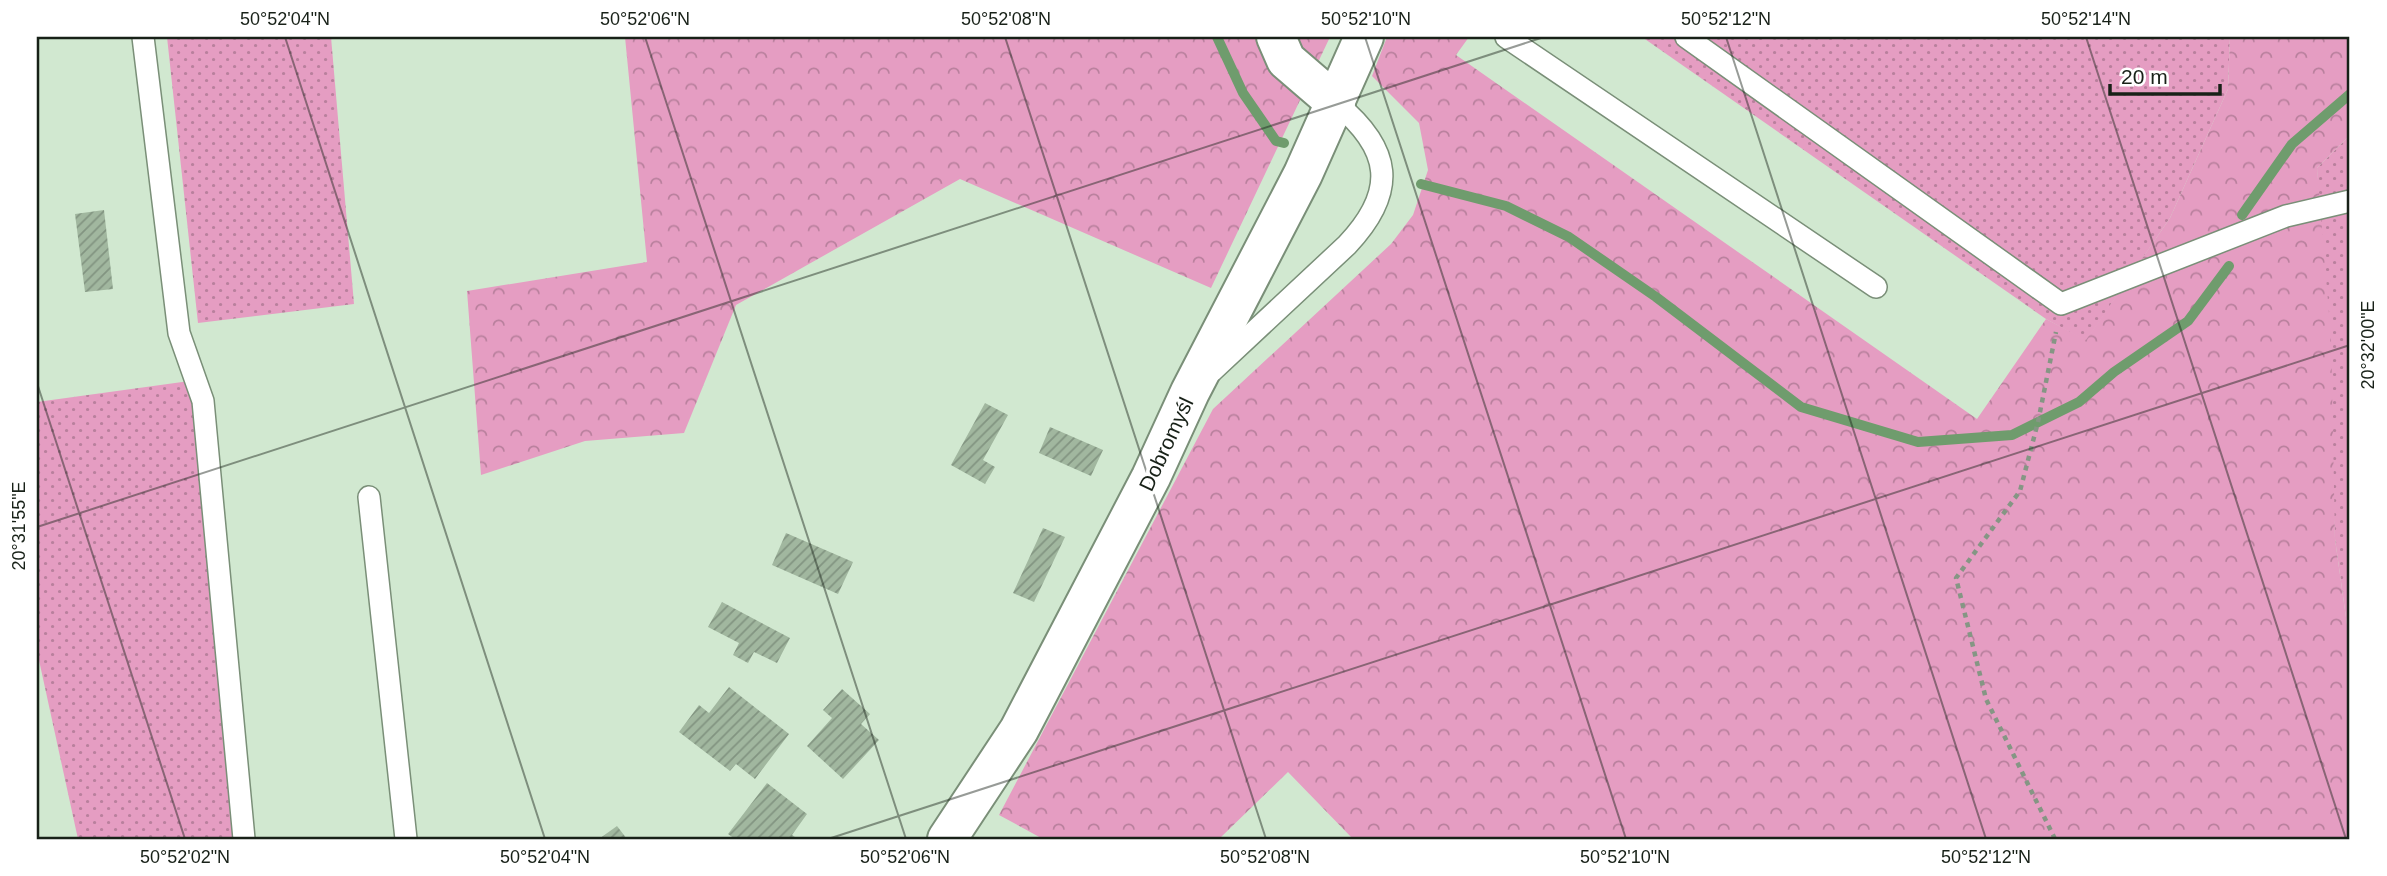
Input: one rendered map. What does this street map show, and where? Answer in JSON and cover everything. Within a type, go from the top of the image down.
[{"type":"street","points":[[1276,37],[1286,60],[1336,103]]},
{"type":"street","name":"Dobromyśl","points":[[947,839],[1019,730],[1151,477],[1190,392],[1336,103],[1364,37]]},
{"type":"lane","points":[[143,37],[179,333],[203,401],[244,839]]},
{"type":"lane","points":[[1506,37],[1876,287]]},
{"type":"lane","points":[[1686,37],[2061,304],[2286,216],[2350,201]]},
{"type":"lane","points":[[1190,392],[1365,225],[1380,196],[1381,172],[1377,147],[1361,123],[1336,103]]},
{"type":"lane","points":[[369,497],[406,839]]},
{"type":"path","points":[[2055,839],[1986,699],[1956,578],[2020,491],[2038,422],[2061,304]]},
{"type":"green space","points":[[167,37],[331,37],[354,304],[198,323]]},
{"type":"green space","points":[[625,37],[1330,37],[1211,288],[960,179],[736,305],[684,433],[585,441],[481,475],[467,291],[647,262]]},
{"type":"green space","points":[[1387,37],[1469,37],[1456,55],[1977,419],[2046,319],[2086,340],[2170,218],[2228,89],[2230,37],[2350,37],[2350,135],[2317,168],[2331,338],[2335,539],[2350,646],[2350,839],[1353,839],[1288,772],[1219,839],[1043,839],[999,815],[1213,409],[1391,244],[1413,215],[1428,170],[1419,123],[1372,76]]},
{"type":"green space","points":[[1642,37],[2230,37],[2228,89],[2170,218],[2086,341],[2046,319]]},
{"type":"green space","points":[[2350,135],[2350,646],[2335,539],[2317,168]]},
{"type":"green space","points":[[204,379],[235,839],[78,839],[37,651],[37,402]]},
{"type":"building","points":[[104,210],[113,289],[85,292],[75,214]]},
{"type":"building","points":[[985,403],[1008,415],[983,460],[995,467],[985,484],[951,465]]},
{"type":"building","points":[[1050,427],[1103,450],[1091,476],[1039,453]]},
{"type":"building","points":[[1043,528],[1065,537],[1034,602],[1013,593]]},
{"type":"building","points":[[786,533],[853,562],[838,594],[772,565]]},
{"type":"building","points":[[722,602],[790,638],[777,663],[754,652],[748,663],[733,655],[739,643],[708,627]]},
{"type":"building","points":[[729,687],[789,734],[755,779],[736,764],[730,771],[679,732],[699,705],[709,713]]},
{"type":"building","points":[[842,689],[870,714],[861,724],[879,740],[843,779],[807,746],[832,718],[823,710]]},
{"type":"building","points":[[767,783],[807,814],[792,835],[798,839],[735,839],[728,834]]},
{"type":"building","points":[[617,826],[627,839],[599,839]]},
{"type":"waterway","points":[[1217,37],[1243,93],[1276,141],[1284,143]]},
{"type":"waterway","points":[[2242,215],[2292,144],[2350,94]]},
{"type":"waterway","points":[[1421,184],[1506,206],[1569,237],[1656,297],[1801,407],[1918,442],[2012,435],[2079,402],[2114,372],[2188,321],[2229,266]]}]
